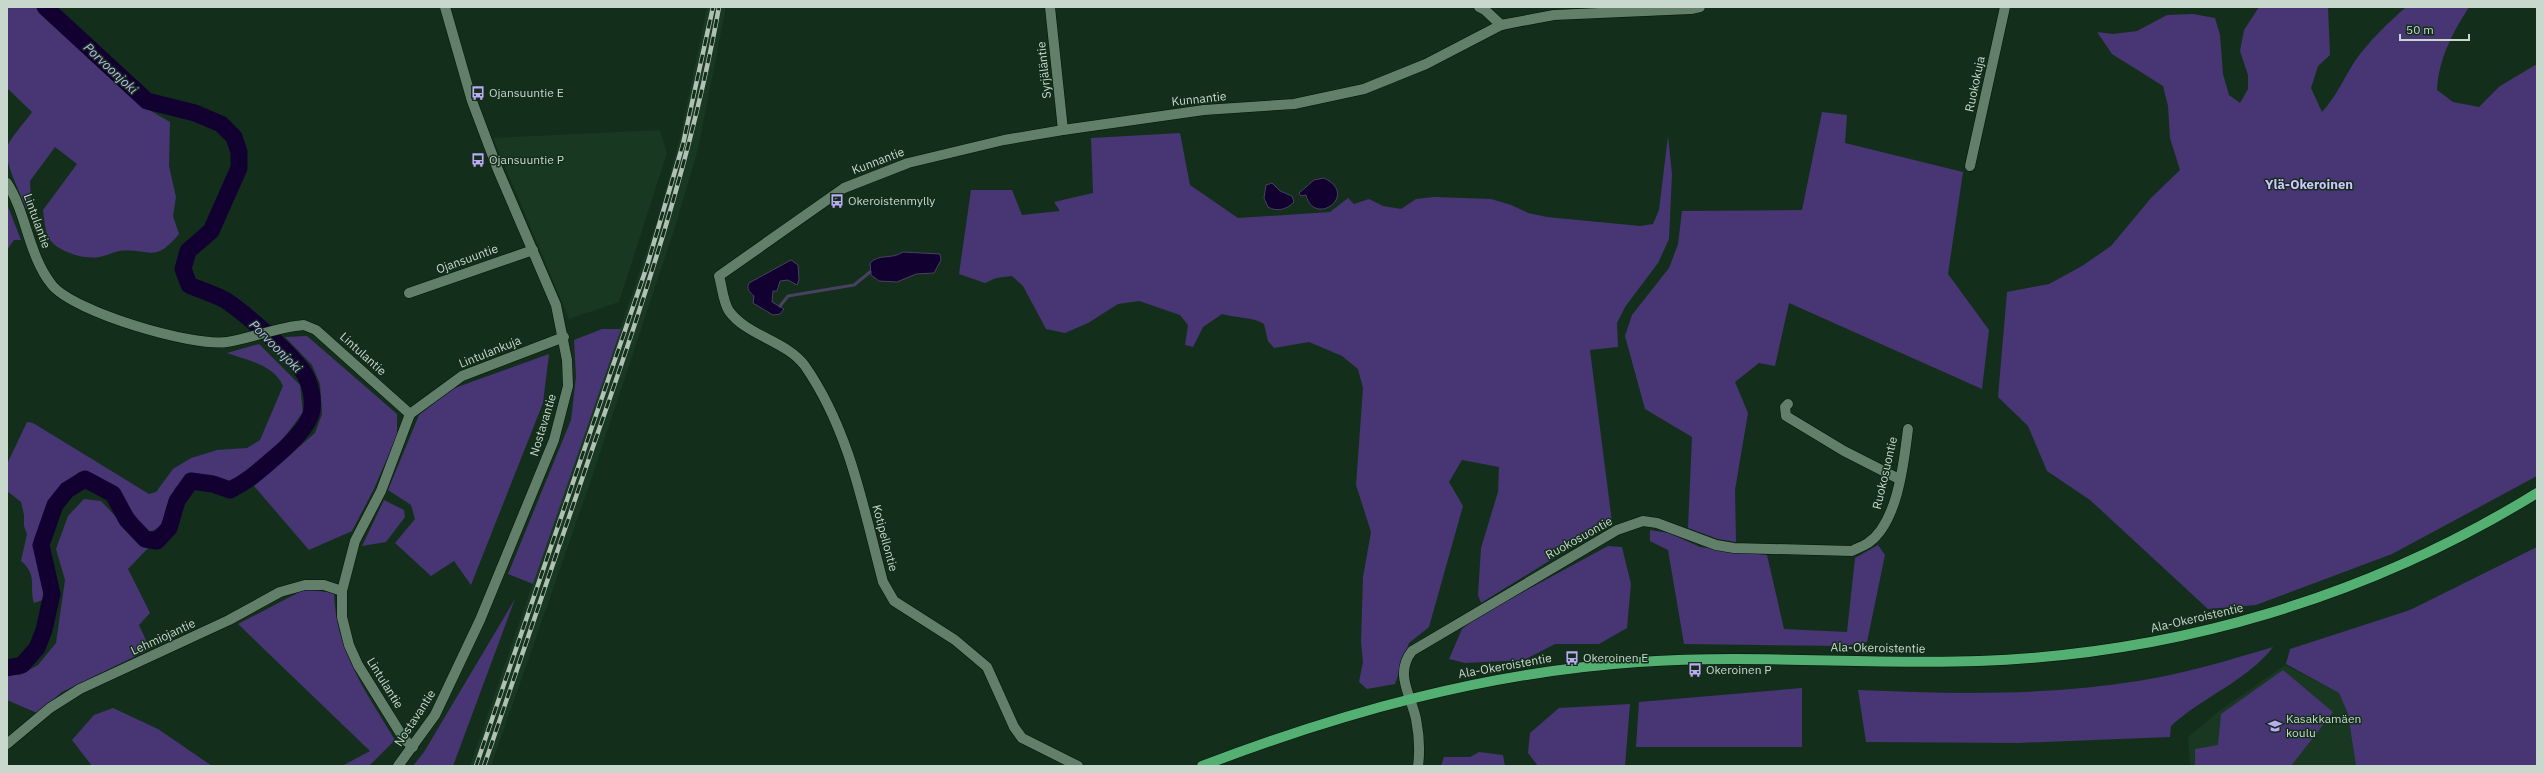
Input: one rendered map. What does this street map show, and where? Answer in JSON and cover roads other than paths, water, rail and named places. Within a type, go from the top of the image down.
[{"type":"main road","name":"Ala-Okeroistentie","points":[[1202,766],[1291,733],[1409,698],[1565,669],[1641,662],[1737,659],[1978,661],[2055,656],[2130,646],[2208,631],[2282,610],[2356,585],[2428,553],[2537,494]]},
{"type":"street","name":"Nostavantie","points":[[398,766],[435,715],[453,681],[554,440],[568,386],[564,337],[556,305],[498,170],[472,101],[445,7]]},
{"type":"street","name":"Syrjäläntie","points":[[1050,7],[1063,130]]},
{"type":"street","points":[[1479,7],[1485,10],[1501,25]]},
{"type":"street","name":"Kunnantie","points":[[719,276],[844,188],[908,163],[1004,140],[1063,130],[1204,110],[1294,104],[1364,89],[1426,64],[1501,25],[1554,15],[1691,9],[1700,7]]},
{"type":"street","name":"Ruokokuja","points":[[1970,166],[2005,7]]},
{"type":"street","name":"Lintulantie","points":[[7,183],[14,194],[32,250],[52,285],[87,309],[146,328],[200,341],[226,342],[304,325],[316,330],[410,414],[381,491],[355,541],[342,591],[342,617],[349,645],[358,666],[404,738],[413,747]]},
{"type":"street","name":"Ojansuuntie","points":[[409,293],[533,250]]},
{"type":"street","name":"Kotipellontie","points":[[719,276],[728,310],[738,320],[804,365],[831,407],[846,447],[883,582],[894,601],[955,640],[987,667],[1014,727],[1022,738],[1078,766]]},
{"type":"street","name":"Lintulankuja","points":[[410,414],[462,376],[564,337]]},
{"type":"street","points":[[1788,404],[1785,407],[1786,416],[1844,451],[1899,480]]},
{"type":"street","name":"Ruokosuontie","points":[[1418,766],[1416,718],[1409,698],[1403,670],[1405,659],[1412,651],[1616,530],[1643,522],[1657,523],[1716,545],[1734,548],[1852,551],[1869,543],[1879,532],[1888,517],[1899,480],[1908,429]]},
{"type":"street","name":"Lehmiojantie","points":[[7,744],[50,708],[80,690],[229,620],[280,592],[306,585],[324,585],[342,591]]},
{"type":"waterway","name":"Porvoonjoki","points":[[7,668],[22,665],[37,648],[44,630],[52,594],[41,545],[55,505],[67,490],[85,479],[113,494],[127,520],[145,539],[157,541],[169,528],[177,501],[191,481],[213,484],[230,490],[242,483],[264,467],[296,438],[309,420],[312,409],[312,397],[309,385],[305,374],[296,362],[266,333],[225,300],[189,285],[183,269],[188,251],[211,231],[239,168],[239,152],[234,137],[221,124],[195,113],[147,101],[45,7]]},
{"type":"waterway","points":[[780,306],[788,296],[854,285],[870,272]]},
{"type":"railway","points":[[476,766],[647,266],[683,144],[713,7]]},
{"type":"railway","points":[[484,766],[632,334],[666,226],[695,118],[719,7]]},
{"type":"place","name":"Ojansuuntie E","points":[[478,93]]},
{"type":"place","name":"Ojansuuntie P","points":[[478,160]]},
{"type":"place","name":"Okeroistenmylly","points":[[837,201]]},
{"type":"place","name":"Okeroinen E","points":[[1572,658]]},
{"type":"place","name":"Okeroinen P","points":[[1695,670]]},
{"type":"place","name":"Kasakkamäen koulu","points":[[2275,726]]},
{"type":"district","name":"Ylä-Okeroinen","points":[[2309,184]]}]
